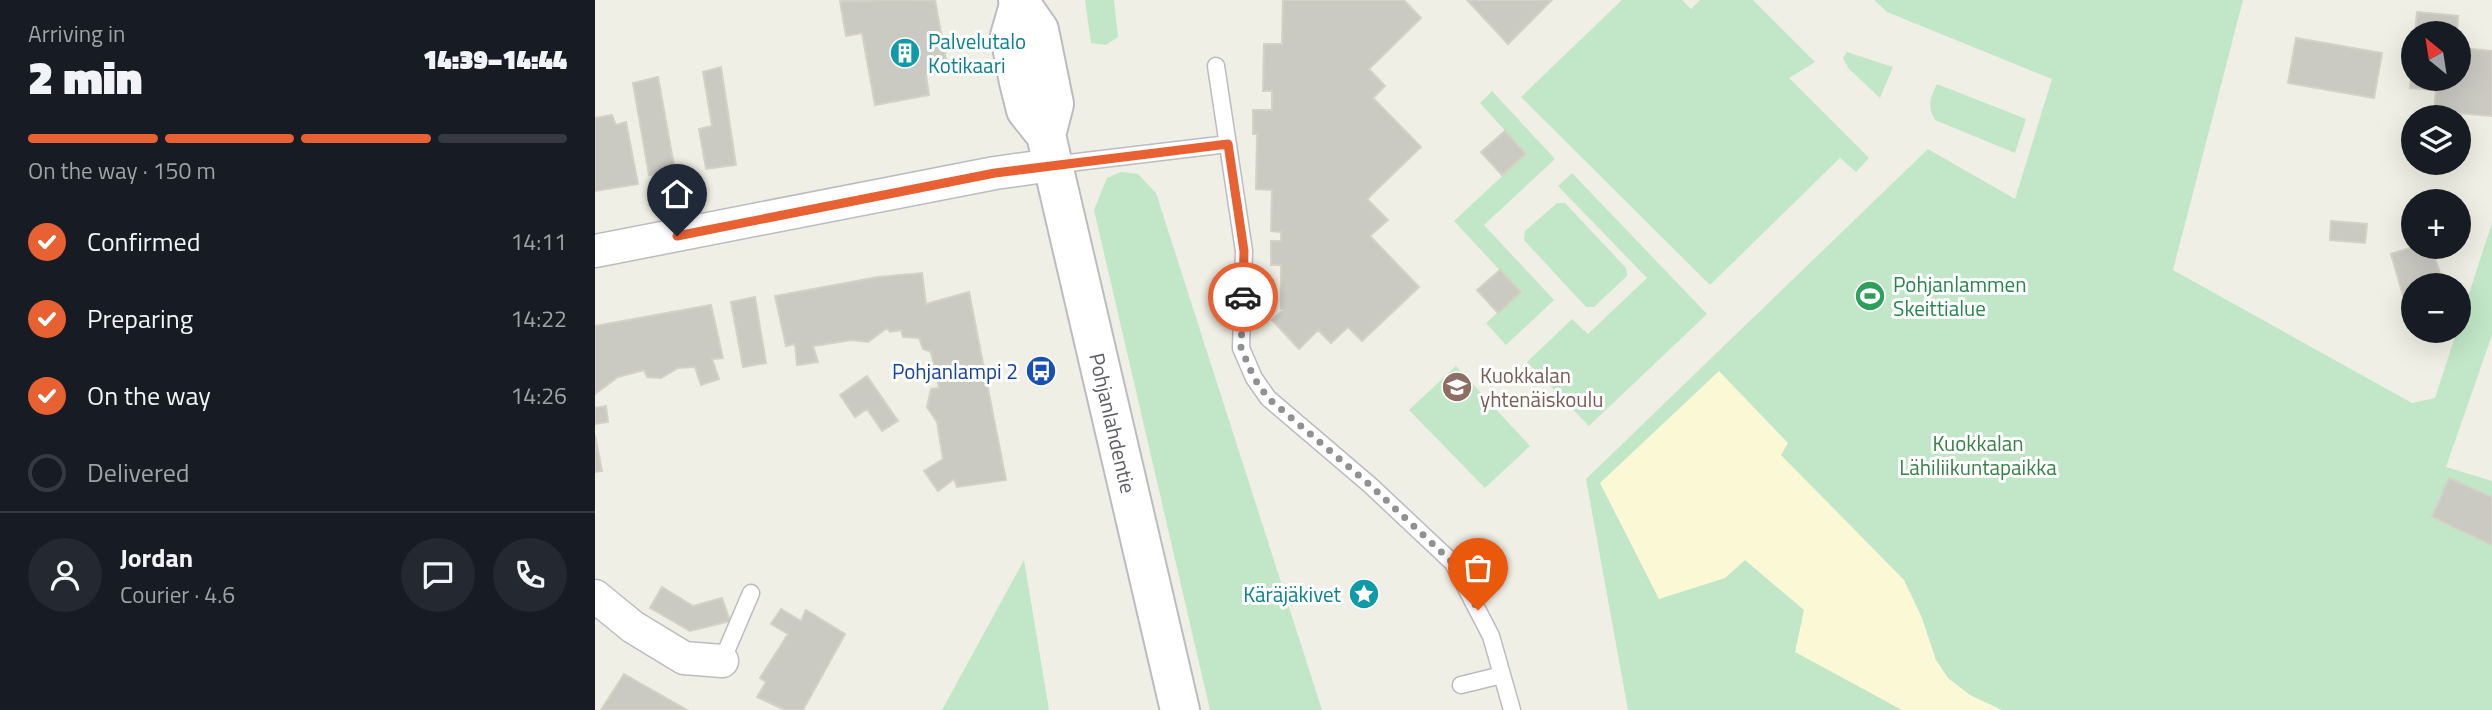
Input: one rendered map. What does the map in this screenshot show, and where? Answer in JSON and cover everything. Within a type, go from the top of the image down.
[{"type":"main road","name":"Pohjanlahdentie","points":[[1018,2],[1010,36],[1025,110],[1049,150],[1180,710]]},
{"type":"street","points":[[595,251],[995,173],[1049,150]]},
{"type":"street","points":[[595,596],[633,627],[684,658],[722,661]]},
{"type":"lane","points":[[1216,66],[1244,251],[1241,348],[1254,378],[1268,398],[1370,485],[1453,563],[1492,636],[1512,710]]},
{"type":"lane","points":[[1049,150],[1228,144]]},
{"type":"lane","points":[[722,661],[751,593]]},
{"type":"lane","points":[[1461,685],[1502,675]]},
{"type":"green space","points":[[1085,0],[1114,0],[1118,37],[1106,45],[1091,43]]},
{"type":"green space","points":[[1622,0],[1682,0],[1691,9],[1700,0],[1753,0],[1815,62],[1789,78],[1869,158],[1856,172],[1840,158],[1710,285],[1521,97]]},
{"type":"green space","name":"Kuokkalan Lähiliikuntapaikka","points":[[1874,0],[2243,0],[2173,270],[2412,403],[2435,398],[2453,343],[2471,343],[2471,287],[2492,223],[2492,335],[2446,467],[2492,481],[2492,710],[1628,710],[1586,479],[1928,149],[2015,199],[2052,79],[1887,12]]},
{"type":"green space","points":[[1847,52],[1893,67],[1880,98],[1848,68],[1843,58]]},
{"type":"green space","points":[[1937,84],[2026,119],[2015,153],[1935,120],[1930,102]]},
{"type":"green space","points":[[1492,91],[1555,159],[1484,225],[1554,300],[1506,345],[1486,323],[1520,292],[1454,221],[1526,154],[1480,103]]},
{"type":"green space","points":[[1121,172],[1138,174],[1156,193],[1322,710],[1210,710],[1094,210],[1107,178]]},
{"type":"green space","points":[[1572,173],[1707,314],[1589,426],[1527,362],[1572,319],[1588,334],[1647,278],[1558,186]]},
{"type":"green space","points":[[1557,203],[1565,203],[1626,268],[1627,276],[1594,307],[1586,307],[1524,240],[1525,231]]},
{"type":"green space","points":[[1456,366],[1530,446],[1485,488],[1409,410]]},
{"type":"green space","points":[[1024,560],[1049,710],[942,710]]},
{"type":"sand","points":[[1719,371],[1788,443],[1781,455],[1904,580],[1922,618],[1936,660],[1948,678],[1970,695],[2002,710],[1902,710],[1795,652],[1804,610],[1745,560],[1725,578],[1659,599],[1600,483]]},
{"type":"building","name":"Palvelutalo Kotikaari","points":[[935,0],[948,71],[926,75],[929,95],[875,105],[862,33],[846,36],[840,1]]},
{"type":"building","points":[[1283,0],[1404,0],[1421,18],[1369,69],[1385,86],[1373,98],[1421,147],[1367,199],[1388,220],[1370,236],[1419,287],[1362,341],[1348,327],[1331,343],[1318,330],[1299,349],[1272,320],[1283,310],[1281,265],[1271,265],[1271,241],[1281,241],[1281,232],[1271,231],[1272,190],[1256,189],[1257,134],[1253,134],[1253,110],[1272,110],[1272,91],[1263,91],[1264,44],[1282,44]]},
{"type":"building","points":[[1467,0],[1552,0],[1508,44]]},
{"type":"building","points":[[2417,12],[2458,16],[2458,21],[2416,21]]},
{"type":"building","points":[[2296,38],[2382,53],[2374,98],[2288,83]]},
{"type":"building","points":[[2471,49],[2492,51],[2492,116],[2471,114],[2471,105],[2435,105],[2436,91],[2471,91]]},
{"type":"building","points":[[721,67],[736,165],[706,169],[699,129],[712,126],[703,72]]},
{"type":"building","points":[[658,77],[675,171],[649,175],[633,83]]},
{"type":"building","points":[[612,115],[616,125],[626,122],[638,184],[595,191],[595,118]]},
{"type":"building","points":[[1505,131],[1526,154],[1502,175],[1481,152]]},
{"type":"building","points":[[2331,221],[2367,224],[2365,243],[2330,240]]},
{"type":"building","points":[[2401,251],[2401,259],[2435,259],[2440,273],[2401,273],[2401,289],[2391,254]]},
{"type":"building","points":[[1500,270],[1521,292],[1498,313],[1477,290]]},
{"type":"building","points":[[922,273],[926,304],[969,292],[1006,480],[957,487],[954,479],[938,491],[924,471],[943,459],[937,422],[927,407],[931,389],[939,388],[931,352],[923,349],[919,338],[903,337],[901,330],[890,332],[887,328],[868,342],[852,340],[813,346],[818,362],[797,365],[795,344],[786,346],[775,296],[878,277]]},
{"type":"building","points":[[755,297],[766,363],[743,367],[731,302]]},
{"type":"building","points":[[711,305],[723,358],[712,359],[719,379],[701,385],[695,367],[678,368],[661,378],[647,377],[644,370],[618,377],[595,394],[595,326]]},
{"type":"building","points":[[867,376],[898,421],[882,431],[867,409],[855,417],[840,395]]},
{"type":"building","points":[[606,406],[608,422],[595,424],[595,408]]},
{"type":"building","points":[[595,435],[602,471],[595,472]]},
{"type":"building","points":[[2449,478],[2492,497],[2492,545],[2432,517]]},
{"type":"building","points":[[662,587],[693,606],[722,598],[730,621],[690,631],[650,608]]},
{"type":"building","points":[[781,609],[801,621],[806,610],[845,634],[803,710],[785,710],[757,697],[766,682],[760,678],[788,634],[771,624]]},
{"type":"building","points":[[624,674],[687,710],[601,710]]},
{"type":"way so far","points":[[1243,297],[1241,348],[1254,378],[1268,398],[1370,485],[1453,563],[1478,610]]},
{"type":"place","name":"Palvelutalo Kotikaari","points":[[905,53]]},
{"type":"place","name":"Pohjanlammen Skeittialue","points":[[1870,296]]},
{"type":"place","name":"Pohjanlampi 2","points":[[1041,371]]},
{"type":"place","name":"Kuokkalan yhtenäiskoulu","points":[[1457,387]]},
{"type":"place","name":"Käräjäkivet","points":[[1364,594]]},
{"type":"route","points":[[677,236],[995,173],[1228,144],[1244,251],[1243,297]]}]
